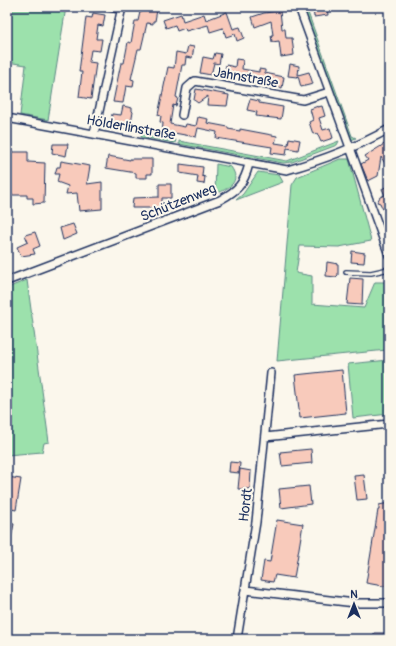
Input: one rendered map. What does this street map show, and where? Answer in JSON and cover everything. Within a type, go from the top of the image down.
[{"type":"street","points":[[94,134],[122,8],[107,7]]},
{"type":"street","points":[[299,7],[328,92],[389,255]]},
{"type":"street","name":"Jahnstraße","points":[[182,115],[187,88],[196,81],[303,100],[328,92]]},
{"type":"street","name":"Hölderlinstraße","points":[[7,118],[249,164]]},
{"type":"street","points":[[249,164],[287,170],[313,163],[350,149],[389,129]]},
{"type":"street","name":"Schützenweg","points":[[7,281],[220,200],[234,192],[245,179],[249,164]]},
{"type":"street","name":"Hordt","points":[[237,639],[256,522],[271,373]]},
{"type":"street","points":[[265,437],[389,424]]},
{"type":"street","points":[[245,590],[355,603],[389,603]]},
{"type":"lane","points":[[346,272],[371,273],[389,269]]},
{"type":"green space","points":[[7,7],[66,7],[48,120],[20,115],[26,65],[7,62]]},
{"type":"green space","points":[[301,7],[306,7],[352,136],[356,138],[351,140],[348,137]]},
{"type":"green space","points":[[142,134],[176,140],[175,143],[141,137]]},
{"type":"green space","points":[[179,141],[287,161],[339,141],[337,145],[292,162],[283,163],[179,144]]},
{"type":"green space","points":[[340,159],[349,159],[371,241],[339,247],[300,246],[296,273],[312,276],[312,304],[364,308],[375,282],[389,282],[389,346],[387,350],[277,361],[292,185],[297,177]]},
{"type":"green space","points":[[216,164],[231,167],[235,177],[234,181],[229,187],[215,194]]},
{"type":"green space","points":[[258,172],[279,175],[283,182],[236,200],[243,194]]},
{"type":"green space","points":[[27,280],[49,442],[44,443],[42,452],[7,455],[7,288]]},
{"type":"green space","points":[[389,360],[389,414],[353,418],[348,364]]},
{"type":"building","points":[[313,7],[327,7],[328,15],[314,17]]},
{"type":"building","points":[[143,8],[157,10],[155,21],[153,21],[153,24],[147,23],[141,49],[138,49],[131,79],[134,80],[133,87],[126,86],[123,103],[113,102],[121,63],[124,63],[128,42],[131,43],[135,21],[138,21],[140,12],[142,12]]},
{"type":"building","points":[[280,11],[282,29],[285,29],[286,38],[292,38],[294,55],[281,57],[279,41],[272,42],[271,35],[273,35],[271,21],[255,27],[252,17],[264,13]]},
{"type":"building","points":[[227,12],[233,29],[240,27],[244,38],[237,41],[235,34],[226,37],[223,28],[210,32],[208,25],[186,31],[185,28],[177,31],[175,25],[166,28],[163,20],[181,14],[183,21],[204,14],[206,20]]},
{"type":"building","points":[[93,13],[105,15],[103,26],[98,25],[96,39],[102,39],[100,51],[91,50],[89,62],[96,63],[91,99],[79,97],[82,72],[79,72],[86,17],[92,18]]},
{"type":"building","points":[[188,46],[194,47],[192,58],[186,57],[185,65],[182,65],[176,97],[178,98],[176,106],[173,105],[170,124],[185,127],[186,124],[196,126],[198,117],[208,119],[207,123],[228,127],[228,129],[240,131],[240,129],[277,136],[275,143],[288,145],[289,138],[300,140],[298,150],[287,148],[286,155],[271,153],[272,147],[216,138],[217,132],[198,128],[196,137],[174,133],[173,137],[162,135],[163,123],[160,122],[161,116],[158,115],[168,67],[174,68],[176,52],[186,54]]},
{"type":"building","points":[[215,53],[221,54],[219,64],[214,63],[211,75],[200,73],[203,57],[213,59]]},
{"type":"building","points":[[236,59],[243,60],[242,69],[259,72],[259,69],[265,70],[265,73],[284,77],[282,88],[273,86],[274,82],[258,79],[257,83],[223,77],[226,65],[235,67]]},
{"type":"building","points":[[290,64],[299,66],[298,75],[309,72],[313,84],[301,87],[298,76],[288,76]]},
{"type":"building","points":[[196,89],[229,95],[227,106],[207,105],[208,96],[198,103],[194,100]]},
{"type":"building","points":[[250,99],[259,101],[259,103],[283,107],[281,119],[256,116],[257,112],[247,110]]},
{"type":"building","points":[[123,106],[132,108],[133,112],[130,129],[110,126],[112,114],[121,115]]},
{"type":"building","points":[[322,106],[325,116],[319,118],[323,130],[330,128],[333,138],[321,142],[317,133],[313,134],[309,122],[313,120],[310,109]]},
{"type":"building","points":[[386,143],[389,149],[389,170],[381,157],[378,176],[368,181],[361,164],[368,160],[365,156]]},
{"type":"building","points":[[53,144],[68,144],[66,156],[52,153]]},
{"type":"building","points":[[7,152],[28,152],[28,162],[45,163],[44,203],[33,204],[33,198],[27,198],[27,195],[7,195]]},
{"type":"building","points":[[108,156],[130,160],[152,159],[152,174],[147,174],[147,178],[136,178],[136,173],[106,168]]},
{"type":"building","points":[[61,161],[90,166],[87,184],[102,182],[102,209],[79,211],[77,193],[66,194],[68,186],[57,182],[59,174],[55,174],[57,167],[60,167]]},
{"type":"building","points":[[180,164],[203,167],[202,176],[205,177],[204,184],[197,183],[198,176],[180,173]]},
{"type":"building","points":[[159,184],[171,184],[171,198],[162,198],[162,208],[132,208],[133,198],[159,197]]},
{"type":"building","points":[[389,185],[389,210],[384,212],[380,203],[377,202],[380,197],[385,195],[382,189]]},
{"type":"building","points":[[73,224],[77,234],[63,240],[60,228]]},
{"type":"building","points":[[35,232],[40,246],[33,249],[35,254],[21,256],[17,247],[28,242],[25,235]]},
{"type":"building","points":[[352,251],[365,253],[364,263],[351,262]]},
{"type":"building","points":[[327,262],[338,264],[338,275],[336,277],[326,276]]},
{"type":"building","points":[[350,278],[363,279],[362,305],[347,304]]},
{"type":"building","points":[[342,370],[346,413],[300,418],[295,375]]},
{"type":"building","points":[[311,449],[312,463],[282,466],[280,452]]},
{"type":"building","points":[[230,462],[240,463],[239,473],[229,472]]},
{"type":"building","points":[[240,469],[251,471],[250,489],[238,489]]},
{"type":"building","points":[[364,475],[367,499],[357,500],[354,476]]},
{"type":"building","points":[[7,477],[21,479],[16,510],[7,508]]},
{"type":"building","points":[[309,486],[311,504],[281,508],[279,489]]},
{"type":"building","points":[[389,503],[389,587],[366,583],[379,505]]},
{"type":"building","points":[[277,520],[303,524],[294,578],[275,575],[273,582],[261,580],[264,561],[270,562]]},
{"type":"building","points":[[7,523],[14,524],[10,543],[7,543]]},
{"type":"building","points":[[374,633],[389,633],[389,639],[374,639]]}]
